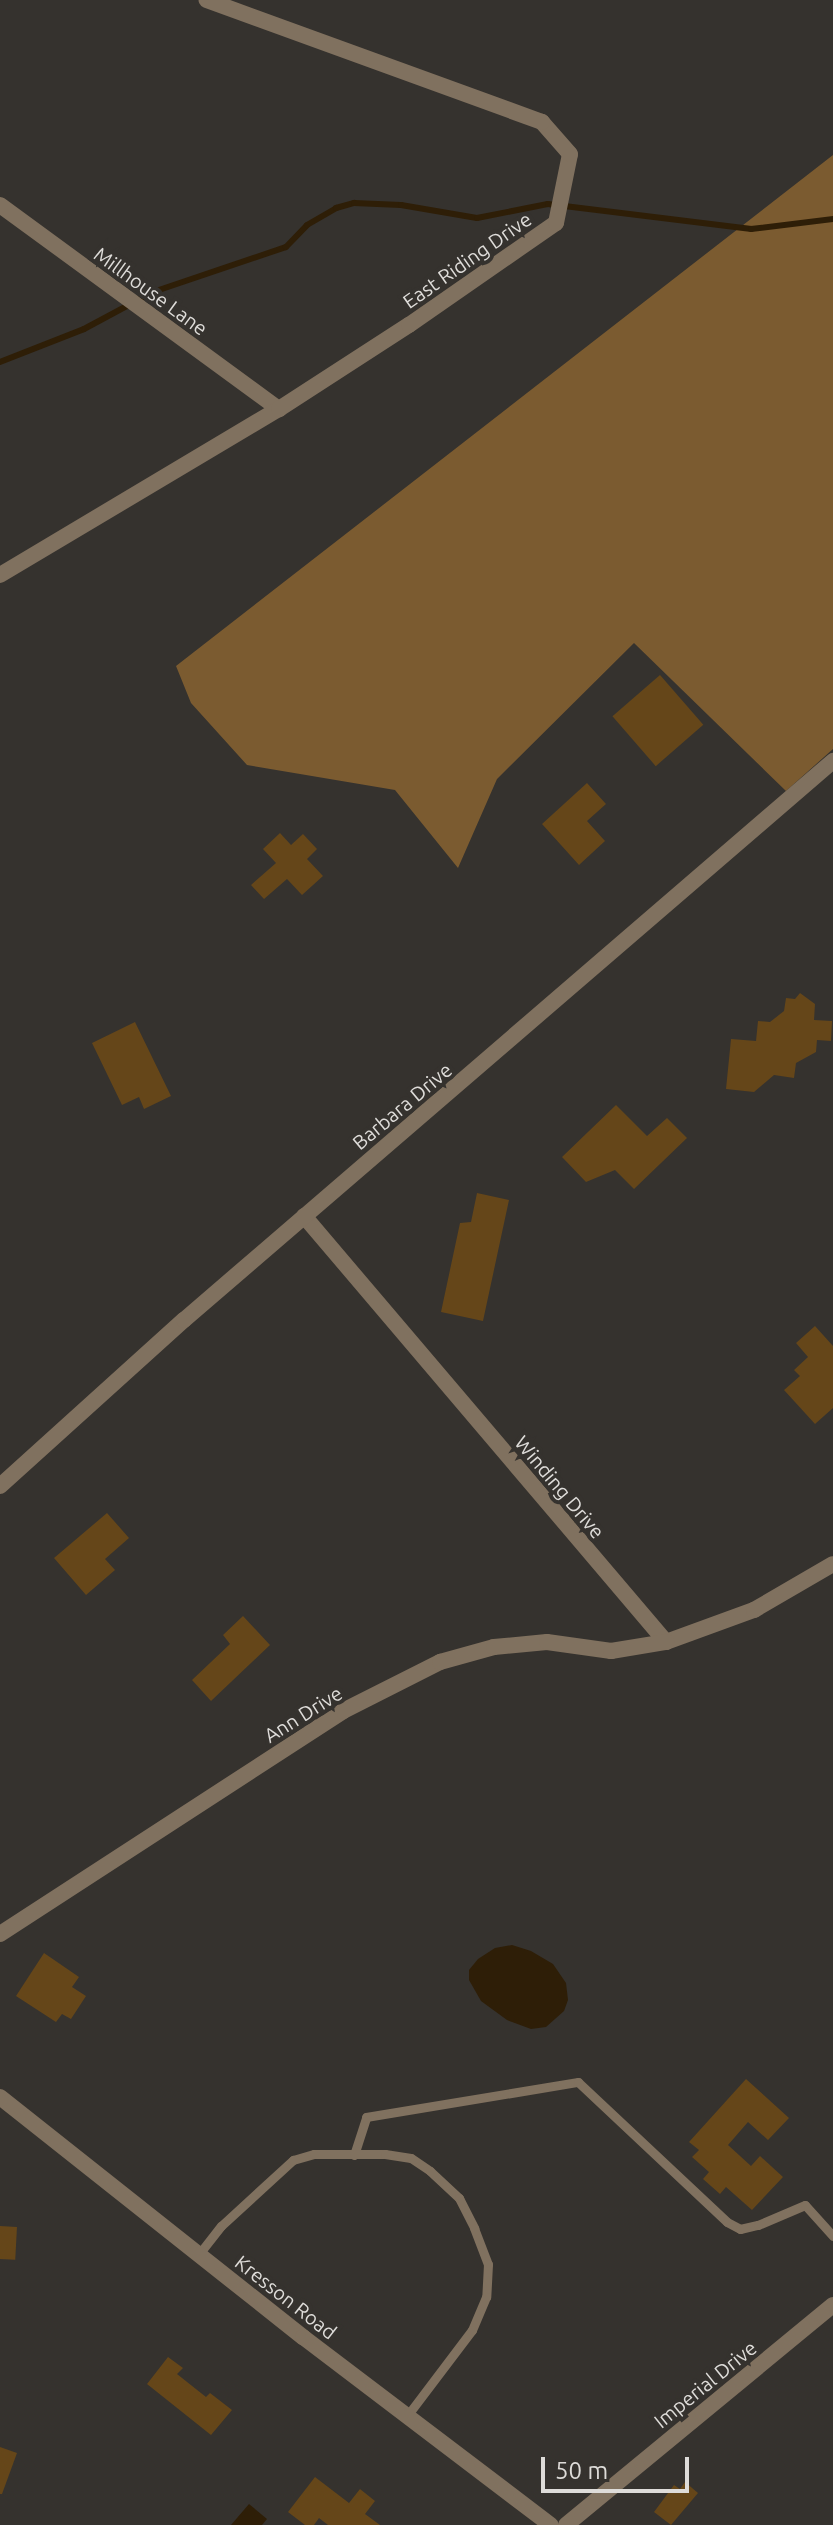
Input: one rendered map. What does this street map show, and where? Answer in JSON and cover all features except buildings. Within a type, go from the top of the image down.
[{"type":"street","name":"East Riding Drive","points":[[0,575],[279,409],[409,325],[556,223],[570,154],[542,122],[207,0]]},
{"type":"street","name":"Millhouse Lane","points":[[0,205],[279,409]]},
{"type":"street","name":"Barbara Drive","points":[[0,1486],[304,1216],[833,761]]},
{"type":"street","name":"Winding Drive","points":[[304,1216],[666,1642]]},
{"type":"street","points":[[666,1642],[754,1610],[833,1564]]},
{"type":"street","name":"Ann Drive","points":[[0,1934],[343,1711],[440,1662],[494,1647],[547,1642],[611,1651],[666,1642]]},
{"type":"street","name":"Kresson Road","points":[[0,2097],[551,2525]]},
{"type":"street","name":"Imperial Drive","points":[[566,2525],[833,2305]]},
{"type":"lane","points":[[354,2155],[366,2117],[578,2082],[727,2222],[740,2229],[758,2225],[805,2205],[833,2236]]},
{"type":"lane","points":[[199,2254],[221,2226],[293,2160],[314,2154],[411,2158],[430,2171],[459,2198],[488,2264],[486,2297],[472,2330],[407,2416]]},
{"type":"shaded area","points":[[833,155],[833,749],[786,791],[634,643],[497,779],[458,868],[395,790],[247,765],[191,703],[176,666]]},
{"type":"shaded area","points":[[512,1945],[531,1951],[553,1964],[566,1983],[568,2000],[564,2011],[546,2027],[531,2029],[507,2020],[481,2001],[469,1980],[469,1970],[478,1959],[495,1948]]},
{"type":"shaded area","points":[[249,2504],[267,2519],[262,2525],[231,2525]]},
{"type":"waterway","points":[[0,362],[84,329],[153,292],[286,247],[307,225],[336,208],[354,203],[401,205],[477,218],[548,204],[751,229],[833,219]]}]
